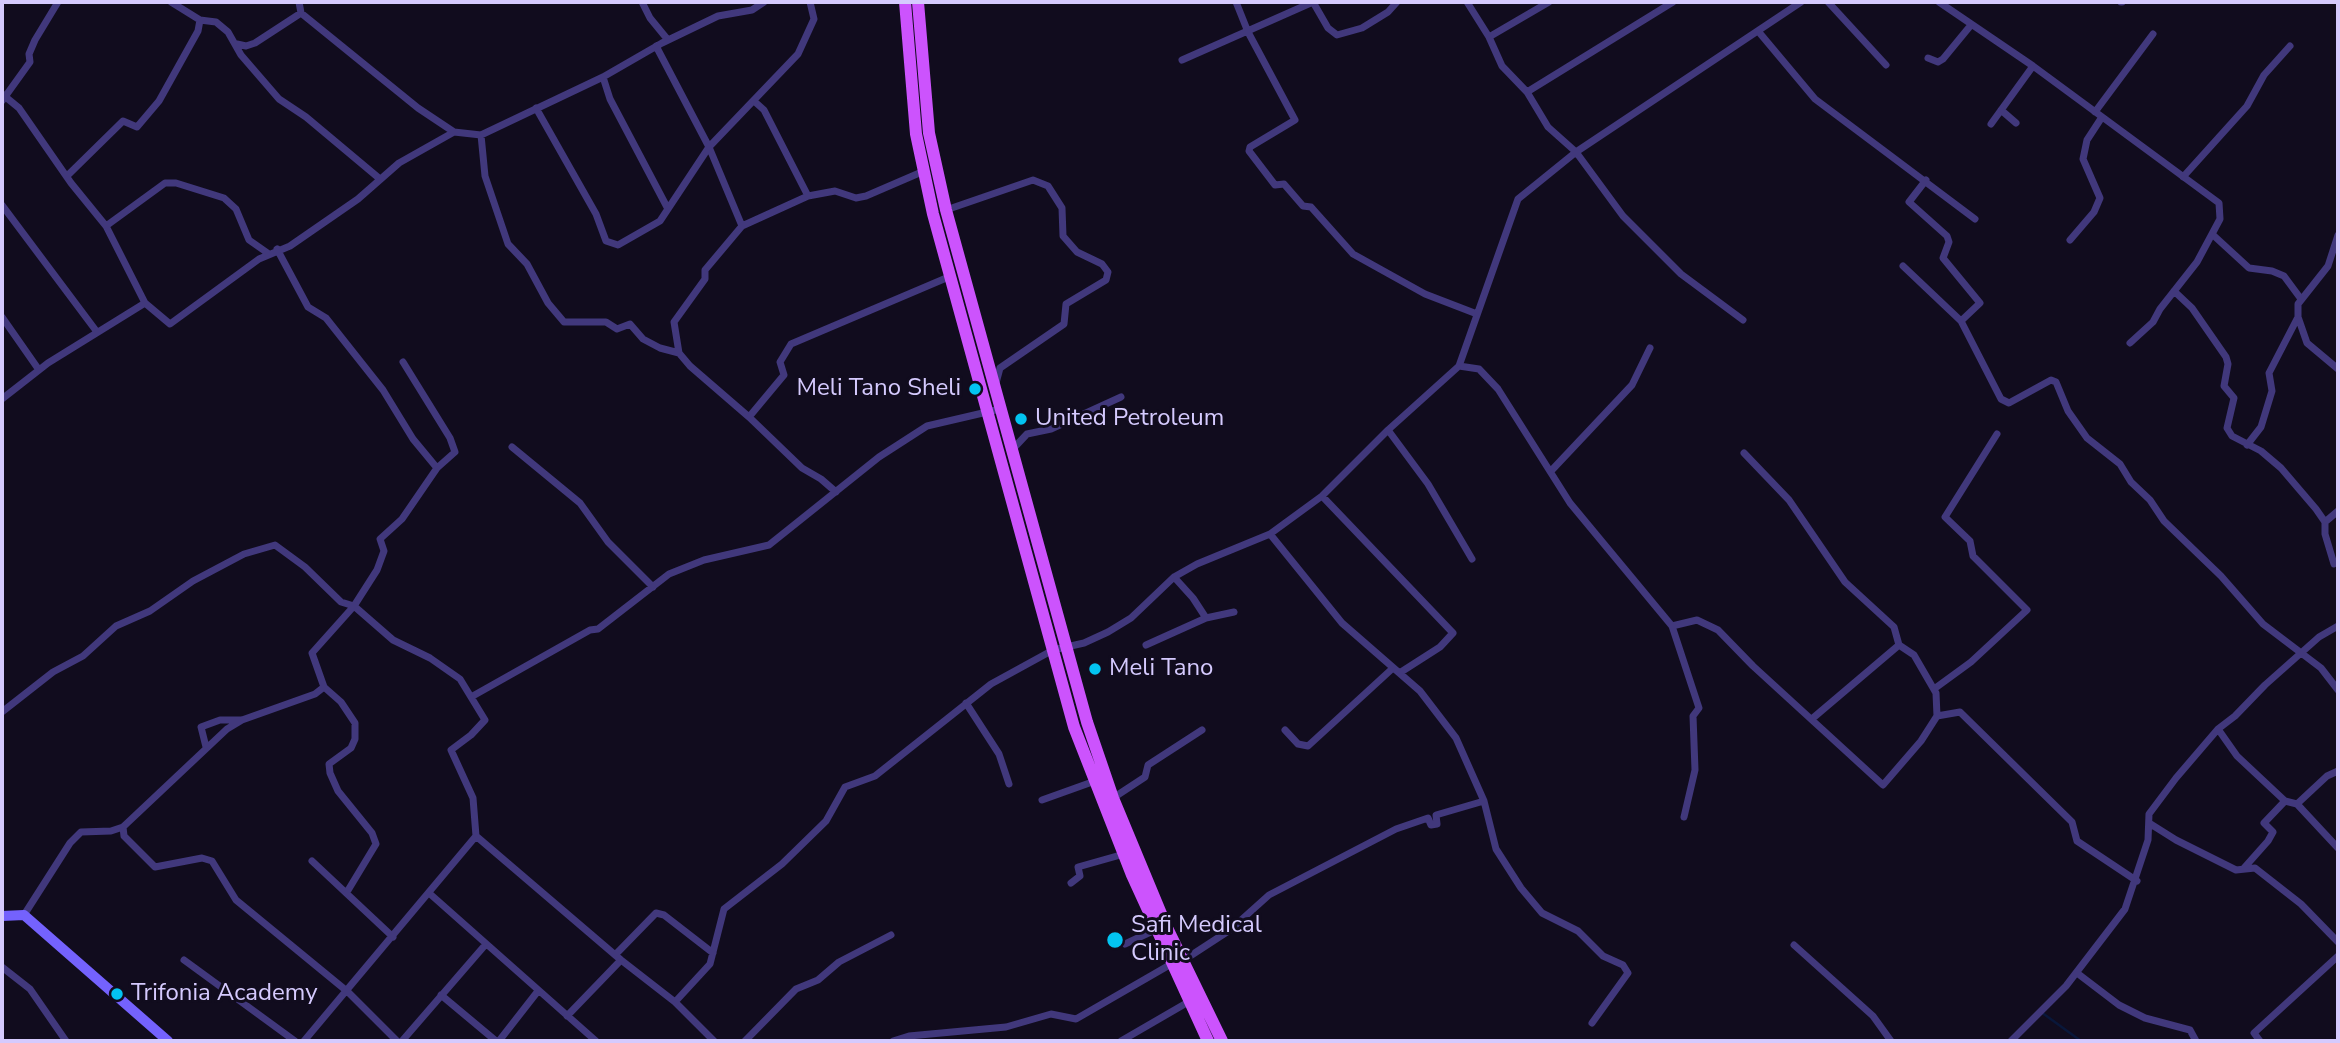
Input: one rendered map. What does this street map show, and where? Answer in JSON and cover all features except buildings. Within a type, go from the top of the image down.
[{"type":"main road","points":[[905,2],[916,134],[924,171],[952,276],[1011,452],[1068,647],[1095,781],[1157,929],[1178,961],[1222,1041]]},
{"type":"main road","points":[[918,2],[929,132],[946,209],[995,390],[995,410],[1053,650],[1090,749],[1167,928],[1190,1000],[1208,1041]]},
{"type":"street","points":[[58,2],[35,40],[29,54],[30,62],[2,97],[19,108],[106,226],[145,303],[170,324],[269,254],[290,246],[358,199],[399,163],[454,132]]},
{"type":"street","points":[[172,2],[200,20],[216,22],[237,44],[241,55],[279,99],[306,117],[380,179]]},
{"type":"street","points":[[299,2],[300,13],[370,71],[454,132],[481,135],[603,77],[656,46],[718,16],[752,10],[764,2]]},
{"type":"street","points":[[642,2],[650,19],[668,40]]},
{"type":"street","points":[[536,108],[611,244],[618,245],[648,230],[668,209],[709,147],[797,54],[814,19],[810,2]]},
{"type":"street","points":[[1236,2],[1248,32],[1295,120],[1250,147],[1249,151],[1275,185],[1284,184],[1303,206],[1311,207],[1353,254],[1384,274],[1425,294],[1478,314]]},
{"type":"street","points":[[1182,60],[1313,2],[1328,28],[1337,36],[1345,35],[1388,12],[1397,2]]},
{"type":"street","points":[[1466,2],[1489,37],[1502,66],[1527,92],[1548,127],[1576,152],[1623,216],[1681,274],[1743,320]]},
{"type":"street","points":[[1489,37],[1549,2]]},
{"type":"street","points":[[1527,92],[1673,2]]},
{"type":"street","points":[[675,1002],[710,964],[724,909],[782,864],[826,821],[845,787],[875,776],[991,684],[1053,650],[1108,632],[1131,618],[1174,578],[1197,564],[1270,534],[1322,496],[1388,430],[1459,366],[1518,199],[1576,152],[1801,2]]},
{"type":"street","points":[[1828,2],[1886,65]]},
{"type":"street","points":[[1939,2],[2033,66],[2219,202],[2220,219],[2197,262],[2148,328],[2130,343]]},
{"type":"street","points":[[237,44],[246,46],[255,43],[300,13]]},
{"type":"street","points":[[68,177],[123,121],[137,127],[159,101],[198,31],[200,20]]},
{"type":"street","points":[[1928,58],[1938,62],[1943,59],[1971,25]]},
{"type":"street","points":[[1758,31],[1815,99],[1975,219]]},
{"type":"street","points":[[2070,240],[2094,212],[2100,198],[2083,159],[2087,140],[2098,115],[2153,34]]},
{"type":"street","points":[[656,46],[709,147],[742,226]]},
{"type":"street","points":[[2183,177],[2247,106],[2264,75],[2290,46]]},
{"type":"street","points":[[1991,124],[2033,66]]},
{"type":"street","points":[[603,77],[610,99],[668,209]]},
{"type":"street","points":[[754,101],[764,110],[808,196]]},
{"type":"street","points":[[2001,110],[2016,123]]},
{"type":"street","points":[[481,135],[485,176],[508,244],[527,264],[548,303],[564,322],[607,322],[617,329],[630,324],[643,339],[660,348],[679,353]]},
{"type":"street","points":[[836,492],[802,468],[690,366],[679,353],[674,322],[705,279],[705,270],[742,226],[808,196],[835,191],[856,198],[866,197],[924,171]]},
{"type":"street","points":[[946,209],[1033,180],[1048,186],[1062,208],[1063,236],[1077,252],[1102,264],[1108,272],[1106,280],[1066,304],[1064,324],[1000,368],[995,390]]},
{"type":"street","points":[[1926,180],[1909,205],[1947,236],[1949,242],[1943,258],[1980,303],[1961,321]]},
{"type":"street","points":[[106,226],[164,183],[176,183],[224,198],[236,209],[249,240],[269,254]]},
{"type":"street","points":[[2,205],[97,332]]},
{"type":"street","points":[[2212,234],[2249,268],[2272,271],[2284,276],[2301,299],[2298,317],[2269,373],[2272,391],[2261,427],[2246,445]]},
{"type":"street","points":[[2301,299],[2306,297],[2328,266],[2338,235]]},
{"type":"street","points":[[277,249],[308,307],[326,318],[383,390],[413,439],[437,468]]},
{"type":"street","points":[[1903,266],[1961,321],[2004,403],[2051,380],[2056,382],[2068,411],[2087,438],[2120,464],[2131,482],[2164,521],[2221,576],[2263,624],[2299,654],[2321,668],[2338,690]]},
{"type":"street","points":[[749,417],[784,375],[780,362],[791,344],[952,276]]},
{"type":"street","points":[[2174,291],[2192,308],[2226,357],[2228,364],[2224,386],[2234,398],[2227,428],[2232,436],[2261,451],[2281,468],[2325,522],[2325,534],[2334,564]]},
{"type":"street","points":[[2,399],[39,370],[145,303]]},
{"type":"street","points":[[2,317],[39,370]]},
{"type":"street","points":[[2298,317],[2307,344],[2338,369]]},
{"type":"street","points":[[1551,471],[1632,385],[1650,348]]},
{"type":"street","points":[[347,892],[376,844],[372,833],[338,791],[330,773],[329,764],[351,748],[355,739],[355,723],[341,702],[324,687],[313,653],[354,606],[382,560],[384,551],[380,539],[402,519],[437,468],[455,452],[450,438],[403,362]]},
{"type":"street","points":[[1459,366],[1479,369],[1497,389],[1570,503],[1672,626],[1699,708],[1693,716],[1695,770],[1684,817]]},
{"type":"street","points":[[1011,452],[1027,435],[1051,429],[1121,397]]},
{"type":"street","points":[[471,697],[590,630],[598,629],[669,574],[704,560],[769,545],[879,457],[927,426],[995,410]]},
{"type":"street","points":[[1388,430],[1428,484],[1472,559]]},
{"type":"street","points":[[1934,689],[1971,662],[2027,610],[1973,556],[1970,541],[1945,517],[1997,433]]},
{"type":"street","points":[[512,447],[580,503],[608,542],[653,587]]},
{"type":"street","points":[[1672,626],[1697,620],[1718,629],[1753,666],[1813,718],[1883,785],[1937,716],[1934,689],[1914,655],[1899,645],[1894,627],[1879,610],[1845,582],[1789,500],[1744,453]]},
{"type":"street","points":[[1285,730],[1298,744],[1308,746],[1397,670],[1440,648],[1453,633],[1322,496]]},
{"type":"street","points":[[2325,522],[2338,510]]},
{"type":"street","points":[[1270,534],[1342,623],[1420,691],[1456,738],[1484,801],[1496,849],[1521,888],[1542,913],[1578,931],[1602,956],[1623,965],[1628,973],[1591,1023]]},
{"type":"street","points":[[2,712],[54,672],[83,656],[116,626],[150,611],[193,581],[244,554],[275,545],[305,567],[341,602],[354,606],[393,640],[430,658],[460,679],[485,720],[471,736],[451,750],[473,798],[476,836],[348,992],[304,1041]]},
{"type":"street","points":[[1174,578],[1193,597],[1206,618]]},
{"type":"street","points":[[1146,645],[1206,618],[1234,612]]},
{"type":"street","points":[[2011,1041],[2025,1031],[2039,1011],[2077,973],[2099,939],[2125,909],[2137,880],[2148,840],[2149,814],[2218,729],[2299,654],[2338,626]]},
{"type":"street","points":[[1813,718],[1899,645]]},
{"type":"street","points":[[24,915],[70,843],[81,832],[111,831],[123,827],[206,747],[242,720],[315,694],[324,687]]},
{"type":"street","points":[[966,703],[999,754],[1009,784]]},
{"type":"street","points":[[1937,716],[1960,712],[2072,822],[2077,841],[2137,880]]},
{"type":"street","points":[[206,747],[201,727],[220,720],[242,720]]},
{"type":"street","points":[[2218,729],[2237,756],[2285,801],[2297,804],[2338,848]]},
{"type":"street","points":[[1113,798],[1145,777],[1148,765],[1202,730]]},
{"type":"street","points":[[2297,804],[2327,776],[2338,771]]},
{"type":"street","points":[[1042,800],[1095,781]]},
{"type":"street","points":[[893,1041],[909,1036],[1006,1027],[1051,1014],[1076,1018],[1230,930],[1269,895],[1396,829],[1428,818],[1431,825],[1437,824],[1436,815],[1484,801]]},
{"type":"street","points":[[2244,868],[2273,832],[2264,823],[2285,801]]},
{"type":"street","points":[[2149,822],[2176,840],[2235,870],[2255,868],[2301,904],[2338,942]]},
{"type":"street","points":[[123,827],[124,836],[155,867],[202,858],[212,861],[236,900],[348,992],[397,1041]]},
{"type":"street","points":[[476,836],[675,1002],[714,1041]]},
{"type":"street","points":[[1071,883],[1080,876],[1078,867],[1124,853]]},
{"type":"street","points":[[312,861],[393,937]]},
{"type":"street","points":[[429,893],[596,1041]]},
{"type":"street","points":[[567,1016],[656,913],[664,915],[713,953]]},
{"type":"street","points":[[2,916],[24,915],[168,1041]]},
{"type":"street","points":[[1125,944],[1157,929]]},
{"type":"street","points":[[745,1041],[796,989],[818,980],[839,962],[891,934]]},
{"type":"street","points":[[402,1041],[486,944]]},
{"type":"street","points":[[1794,945],[1873,1016],[1891,1041]]},
{"type":"street","points":[[2260,1041],[2254,1033],[2291,1002],[2338,956]]},
{"type":"street","points":[[184,960],[295,1041]]},
{"type":"street","points":[[2,967],[30,989],[66,1041]]},
{"type":"street","points":[[2077,973],[2136,1013],[2190,1030],[2196,1041]]},
{"type":"street","points":[[441,995],[498,1041],[538,991]]},
{"type":"street","points":[[1121,1041],[1190,1000]]},
{"type":"waterway","points":[[2041,1012],[2081,1041]]},
{"type":"place","name":"Meli Tano Sheli","points":[[975,389]]},
{"type":"place","name":"United Petroleum","points":[[1021,419]]},
{"type":"place","name":"Meli Tano","points":[[1095,669]]},
{"type":"place","name":"Safi Medical Clinic","points":[[1115,940]]},
{"type":"place","name":"Trifonia Academy","points":[[117,994]]}]
